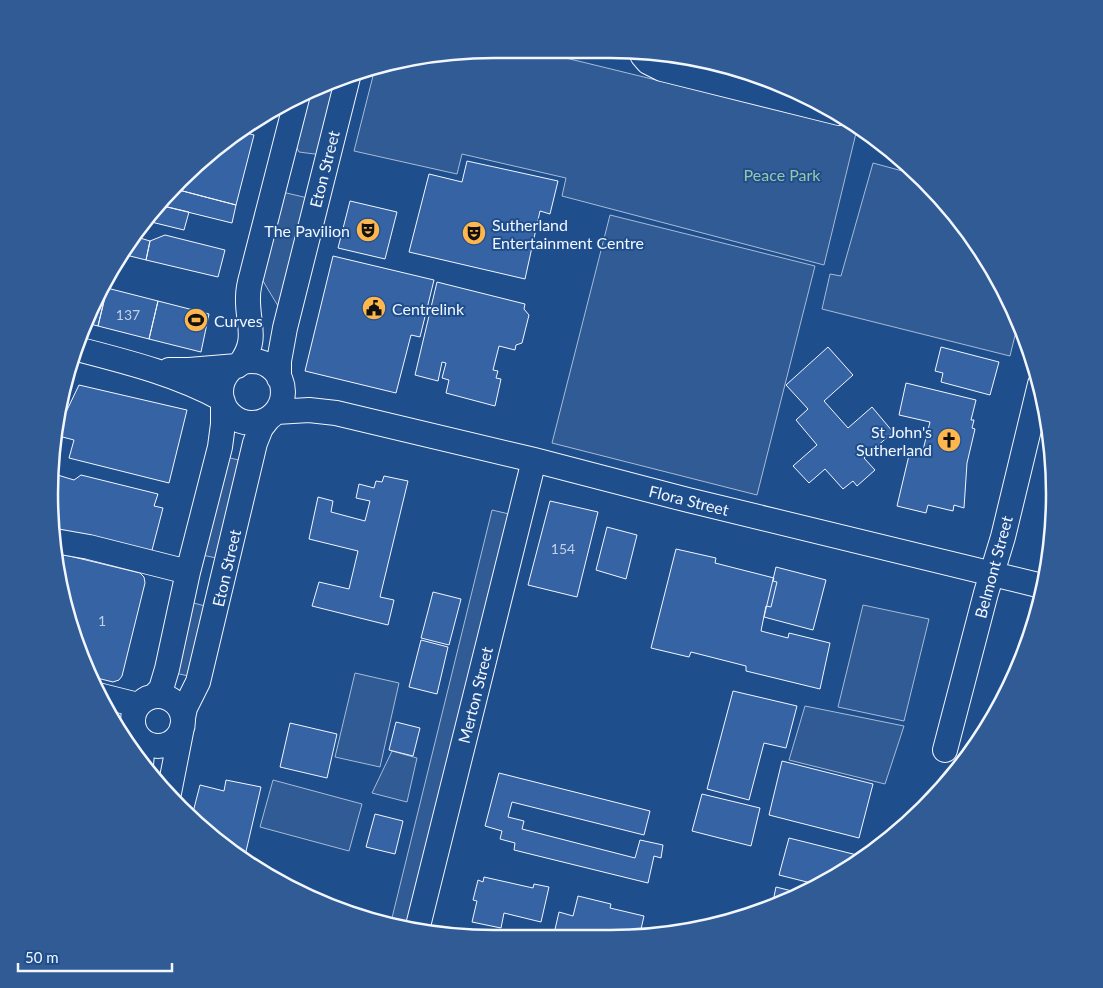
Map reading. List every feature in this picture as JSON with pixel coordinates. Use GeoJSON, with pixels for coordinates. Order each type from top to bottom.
{"type":"FeatureCollection","features":[{"type":"Feature","properties":{"kind":"street"},"geometry":{"type":"LineString","coordinates":[[645,59],[662,69],[805,105]]}},
{"type":"Feature","properties":{"kind":"street","name":"Eton Street"},"geometry":{"type":"LineString","coordinates":[[280,381],[280,361],[285,328],[346,84]]}},
{"type":"Feature","properties":{"kind":"street"},"geometry":{"type":"LineString","coordinates":[[142,752],[140,738],[133,725],[133,718],[146,701],[158,692],[162,684],[220,447],[223,424],[222,388],[225,378],[238,365],[248,350],[252,338],[248,297],[249,286],[295,106]]}},
{"type":"Feature","properties":{"kind":"street"},"geometry":{"type":"LineString","coordinates":[[82,351],[147,368],[194,384],[223,400],[230,413],[241,421],[255,423],[272,416],[282,398],[280,381],[272,369],[262,364],[251,362],[189,370],[147,368]]}},
{"type":"Feature","properties":{"kind":"street","name":"Flora Street"},"geometry":{"type":"LineString","coordinates":[[280,381],[302,399],[336,413]]}},
{"type":"Feature","properties":{"kind":"street","name":"Belmont Street"},"geometry":{"type":"LineString","coordinates":[[945,750],[991,573],[1003,537],[1036,402]]}},
{"type":"Feature","properties":{"kind":"street","name":"Flora Street"},"geometry":{"type":"LineString","coordinates":[[272,416],[309,410],[336,413],[1036,584]]}},
{"type":"Feature","properties":{"kind":"street","name":"Eton Street"},"geometry":{"type":"LineString","coordinates":[[170,787],[185,708],[196,686],[203,664],[255,443],[261,428],[272,416]]}},
{"type":"Feature","properties":{"kind":"street","name":"Merton Street"},"geometry":{"type":"LineString","coordinates":[[419,924],[534,460]]}},
{"type":"Feature","properties":{"kind":"street"},"geometry":{"type":"LineString","coordinates":[[60,542],[89,547],[188,572]]}},
{"type":"Feature","properties":{"kind":"street"},"geometry":{"type":"LineString","coordinates":[[108,697],[146,701],[165,697],[175,702],[182,712],[183,722],[176,739],[165,745],[151,746],[140,738]]}},
{"type":"Feature","properties":{"kind":"shaded area","name":"Peace Park"},"geometry":{"type":"Polygon","coordinates":[[[465,58],[566,58],[843,126],[856,134],[824,265],[562,196],[566,178],[462,154],[457,174],[354,151],[373,75],[409,66],[465,58]]]}},
{"type":"Feature","properties":{"kind":"shaded area"},"geometry":{"type":"Polygon","coordinates":[[[340,86],[322,155],[299,152],[291,137],[299,104],[340,86]]]}},
{"type":"Feature","properties":{"kind":"shaded area"},"geometry":{"type":"Polygon","coordinates":[[[873,163],[903,171],[918,185],[955,228],[987,276],[1015,335],[1010,356],[822,309],[830,274],[841,276],[873,163]]]}},
{"type":"Feature","properties":{"kind":"shaded area"},"geometry":{"type":"Polygon","coordinates":[[[278,191],[312,199],[284,316],[257,271],[278,191]]]}},
{"type":"Feature","properties":{"kind":"shaded area"},"geometry":{"type":"Polygon","coordinates":[[[610,215],[815,266],[757,495],[552,443],[610,215]]]}},
{"type":"Feature","properties":{"kind":"shaded area"},"geometry":{"type":"Polygon","coordinates":[[[226,457],[243,461],[221,559],[202,555],[226,457]]]}},
{"type":"Feature","properties":{"kind":"shaded area"},"geometry":{"type":"Polygon","coordinates":[[[492,510],[509,514],[409,922],[392,918],[492,510]]]}},
{"type":"Feature","properties":{"kind":"shaded area"},"geometry":{"type":"Polygon","coordinates":[[[190,602],[205,606],[193,677],[175,673],[190,602]]]}},
{"type":"Feature","properties":{"kind":"shaded area"},"geometry":{"type":"Polygon","coordinates":[[[863,605],[929,619],[904,721],[838,707],[863,605]]]}},
{"type":"Feature","properties":{"kind":"shaded area"},"geometry":{"type":"Polygon","coordinates":[[[355,673],[399,683],[380,767],[335,757],[355,673]]]}},
{"type":"Feature","properties":{"kind":"shaded area"},"geometry":{"type":"Polygon","coordinates":[[[805,706],[904,726],[885,784],[789,760],[805,706]]]}},
{"type":"Feature","properties":{"kind":"shaded area"},"geometry":{"type":"Polygon","coordinates":[[[392,751],[417,758],[407,802],[372,793],[392,751]]]}},
{"type":"Feature","properties":{"kind":"shaded area"},"geometry":{"type":"Polygon","coordinates":[[[273,780],[362,804],[349,851],[260,827],[273,780]]]}},
{"type":"Feature","properties":{"kind":"building"},"geometry":{"type":"Polygon","coordinates":[[[248,133],[254,135],[236,205],[180,190],[206,166],[248,133]]]}},
{"type":"Feature","properties":{"kind":"building","name":"Sutherland Entertainment Centre"},"geometry":{"type":"Polygon","coordinates":[[[467,161],[558,181],[550,214],[540,211],[525,279],[409,252],[429,174],[462,182],[467,161]]]}},
{"type":"Feature","properties":{"kind":"building"},"geometry":{"type":"Polygon","coordinates":[[[180,190],[236,205],[232,223],[166,207],[180,190]]]}},
{"type":"Feature","properties":{"kind":"building","name":"The Pavilion"},"geometry":{"type":"Polygon","coordinates":[[[350,201],[397,212],[385,259],[338,248],[350,201]]]}},
{"type":"Feature","properties":{"kind":"building"},"geometry":{"type":"Polygon","coordinates":[[[166,207],[189,212],[184,230],[153,222],[166,207]]]}},
{"type":"Feature","properties":{"kind":"building"},"geometry":{"type":"Polygon","coordinates":[[[165,235],[225,250],[218,277],[146,260],[150,241],[165,235]]]}},
{"type":"Feature","properties":{"kind":"building"},"geometry":{"type":"Polygon","coordinates":[[[140,238],[150,241],[146,260],[128,256],[140,238]]]}},
{"type":"Feature","properties":{"kind":"building","name":"Centrelink"},"geometry":{"type":"Polygon","coordinates":[[[333,256],[434,280],[420,337],[411,335],[396,393],[305,371],[333,256]]]}},
{"type":"Feature","properties":{"kind":"building"},"geometry":{"type":"Polygon","coordinates":[[[437,282],[525,304],[524,309],[529,315],[522,343],[516,345],[515,350],[499,346],[493,370],[498,371],[496,378],[501,379],[495,406],[446,393],[449,380],[442,378],[446,363],[442,362],[438,381],[415,375],[437,282]]]}},
{"type":"Feature","properties":{"kind":"building"},"geometry":{"type":"Polygon","coordinates":[[[109,289],[158,301],[149,339],[98,326],[105,298],[109,289]]]}},
{"type":"Feature","properties":{"kind":"building"},"geometry":{"type":"Polygon","coordinates":[[[105,297],[98,326],[92,325],[105,297]]]}},
{"type":"Feature","properties":{"kind":"building"},"geometry":{"type":"Polygon","coordinates":[[[158,301],[209,314],[201,352],[149,339],[158,301]]]}},
{"type":"Feature","properties":{"kind":"building"},"geometry":{"type":"Polygon","coordinates":[[[828,347],[853,375],[824,401],[848,428],[872,407],[893,432],[864,458],[875,470],[857,486],[853,481],[843,489],[825,469],[809,483],[793,466],[817,445],[796,420],[808,409],[786,385],[828,347]]]}},
{"type":"Feature","properties":{"kind":"building"},"geometry":{"type":"Polygon","coordinates":[[[941,347],[999,362],[990,395],[941,382],[943,373],[935,371],[941,347]]]}},
{"type":"Feature","properties":{"kind":"building","name":"St John's Sutherland"},"geometry":{"type":"Polygon","coordinates":[[[906,383],[976,400],[971,420],[974,420],[972,428],[975,429],[967,463],[964,508],[954,505],[953,511],[928,505],[926,513],[897,506],[910,451],[922,454],[930,422],[899,415],[906,383]]]}},
{"type":"Feature","properties":{"kind":"building"},"geometry":{"type":"Polygon","coordinates":[[[79,385],[187,410],[169,483],[69,458],[74,440],[61,437],[65,414],[79,385]]]}},
{"type":"Feature","properties":{"kind":"building"},"geometry":{"type":"Polygon","coordinates":[[[58,475],[74,480],[81,475],[158,494],[154,506],[163,508],[151,554],[59,533],[58,475]]]}},
{"type":"Feature","properties":{"kind":"building"},"geometry":{"type":"Polygon","coordinates":[[[384,476],[408,481],[380,597],[394,600],[388,625],[312,606],[319,582],[349,589],[358,551],[309,539],[318,497],[333,501],[331,512],[365,521],[370,501],[356,498],[359,484],[374,488],[376,481],[382,482],[384,476]]]}},
{"type":"Feature","properties":{"kind":"building"},"geometry":{"type":"Polygon","coordinates":[[[550,501],[598,512],[577,597],[528,585],[550,501]]]}},
{"type":"Feature","properties":{"kind":"building"},"geometry":{"type":"Polygon","coordinates":[[[607,527],[637,535],[626,579],[596,570],[607,527]]]}},
{"type":"Feature","properties":{"kind":"building"},"geometry":{"type":"Polygon","coordinates":[[[676,549],[716,558],[715,563],[774,578],[773,581],[777,582],[771,607],[766,606],[761,631],[788,638],[789,633],[830,643],[820,689],[746,671],[746,666],[691,652],[689,657],[651,648],[676,549]]]}},
{"type":"Feature","properties":{"kind":"building"},"geometry":{"type":"Polygon","coordinates":[[[62,554],[140,573],[144,577],[145,583],[122,676],[119,680],[113,682],[99,679],[91,661],[72,607],[62,554]]]}},
{"type":"Feature","properties":{"kind":"building"},"geometry":{"type":"Polygon","coordinates":[[[776,567],[826,580],[813,630],[764,617],[776,567]]]}},
{"type":"Feature","properties":{"kind":"building"},"geometry":{"type":"Polygon","coordinates":[[[433,592],[461,599],[449,645],[421,638],[433,592]]]}},
{"type":"Feature","properties":{"kind":"building"},"geometry":{"type":"Polygon","coordinates":[[[421,640],[448,647],[437,694],[409,687],[421,640]]]}},
{"type":"Feature","properties":{"kind":"building"},"geometry":{"type":"Polygon","coordinates":[[[733,691],[797,706],[786,748],[764,743],[749,800],[707,789],[733,691]]]}},
{"type":"Feature","properties":{"kind":"building"},"geometry":{"type":"Polygon","coordinates":[[[396,722],[420,728],[413,756],[389,750],[396,722]]]}},
{"type":"Feature","properties":{"kind":"building"},"geometry":{"type":"Polygon","coordinates":[[[290,723],[337,734],[327,778],[280,767],[290,723]]]}},
{"type":"Feature","properties":{"kind":"building"},"geometry":{"type":"Polygon","coordinates":[[[782,761],[873,784],[859,838],[769,815],[782,761]]]}},
{"type":"Feature","properties":{"kind":"building"},"geometry":{"type":"Polygon","coordinates":[[[499,773],[650,811],[644,835],[512,802],[508,817],[524,821],[522,829],[635,858],[640,840],[663,845],[661,858],[654,856],[648,883],[514,850],[515,843],[500,839],[502,831],[485,826],[499,773]]]}},
{"type":"Feature","properties":{"kind":"building"},"geometry":{"type":"Polygon","coordinates":[[[226,780],[261,787],[246,853],[193,811],[200,785],[224,791],[226,780]]]}},
{"type":"Feature","properties":{"kind":"building"},"geometry":{"type":"Polygon","coordinates":[[[702,794],[760,808],[751,846],[692,831],[702,794]]]}},
{"type":"Feature","properties":{"kind":"building"},"geometry":{"type":"Polygon","coordinates":[[[375,814],[403,821],[395,854],[366,847],[375,814]]]}},
{"type":"Feature","properties":{"kind":"building"},"geometry":{"type":"Polygon","coordinates":[[[789,838],[855,855],[808,882],[779,875],[789,838]]]}},
{"type":"Feature","properties":{"kind":"building"},"geometry":{"type":"Polygon","coordinates":[[[484,877],[533,888],[534,884],[549,887],[541,922],[504,913],[501,928],[472,922],[477,901],[473,900],[478,880],[483,882],[484,877]]]}},
{"type":"Feature","properties":{"kind":"building"},"geometry":{"type":"Polygon","coordinates":[[[776,887],[790,891],[776,897],[774,898],[776,887]]]}},
{"type":"Feature","properties":{"kind":"building"},"geometry":{"type":"Polygon","coordinates":[[[578,896],[611,904],[610,908],[644,916],[641,930],[555,930],[559,912],[573,916],[578,896]]]}},
{"type":"Feature","properties":{"kind":"place","name":"The Pavilion"},"geometry":{"type":"Point","coordinates":[368,230]}},
{"type":"Feature","properties":{"kind":"place","name":"Sutherland Entertainment Centre"},"geometry":{"type":"Point","coordinates":[474,233]}},
{"type":"Feature","properties":{"kind":"place","name":"Centrelink"},"geometry":{"type":"Point","coordinates":[374,308]}},
{"type":"Feature","properties":{"kind":"place","name":"Curves"},"geometry":{"type":"Point","coordinates":[196,320]}},
{"type":"Feature","properties":{"kind":"place","name":"St John's Sutherland"},"geometry":{"type":"Point","coordinates":[949,440]}}]}
